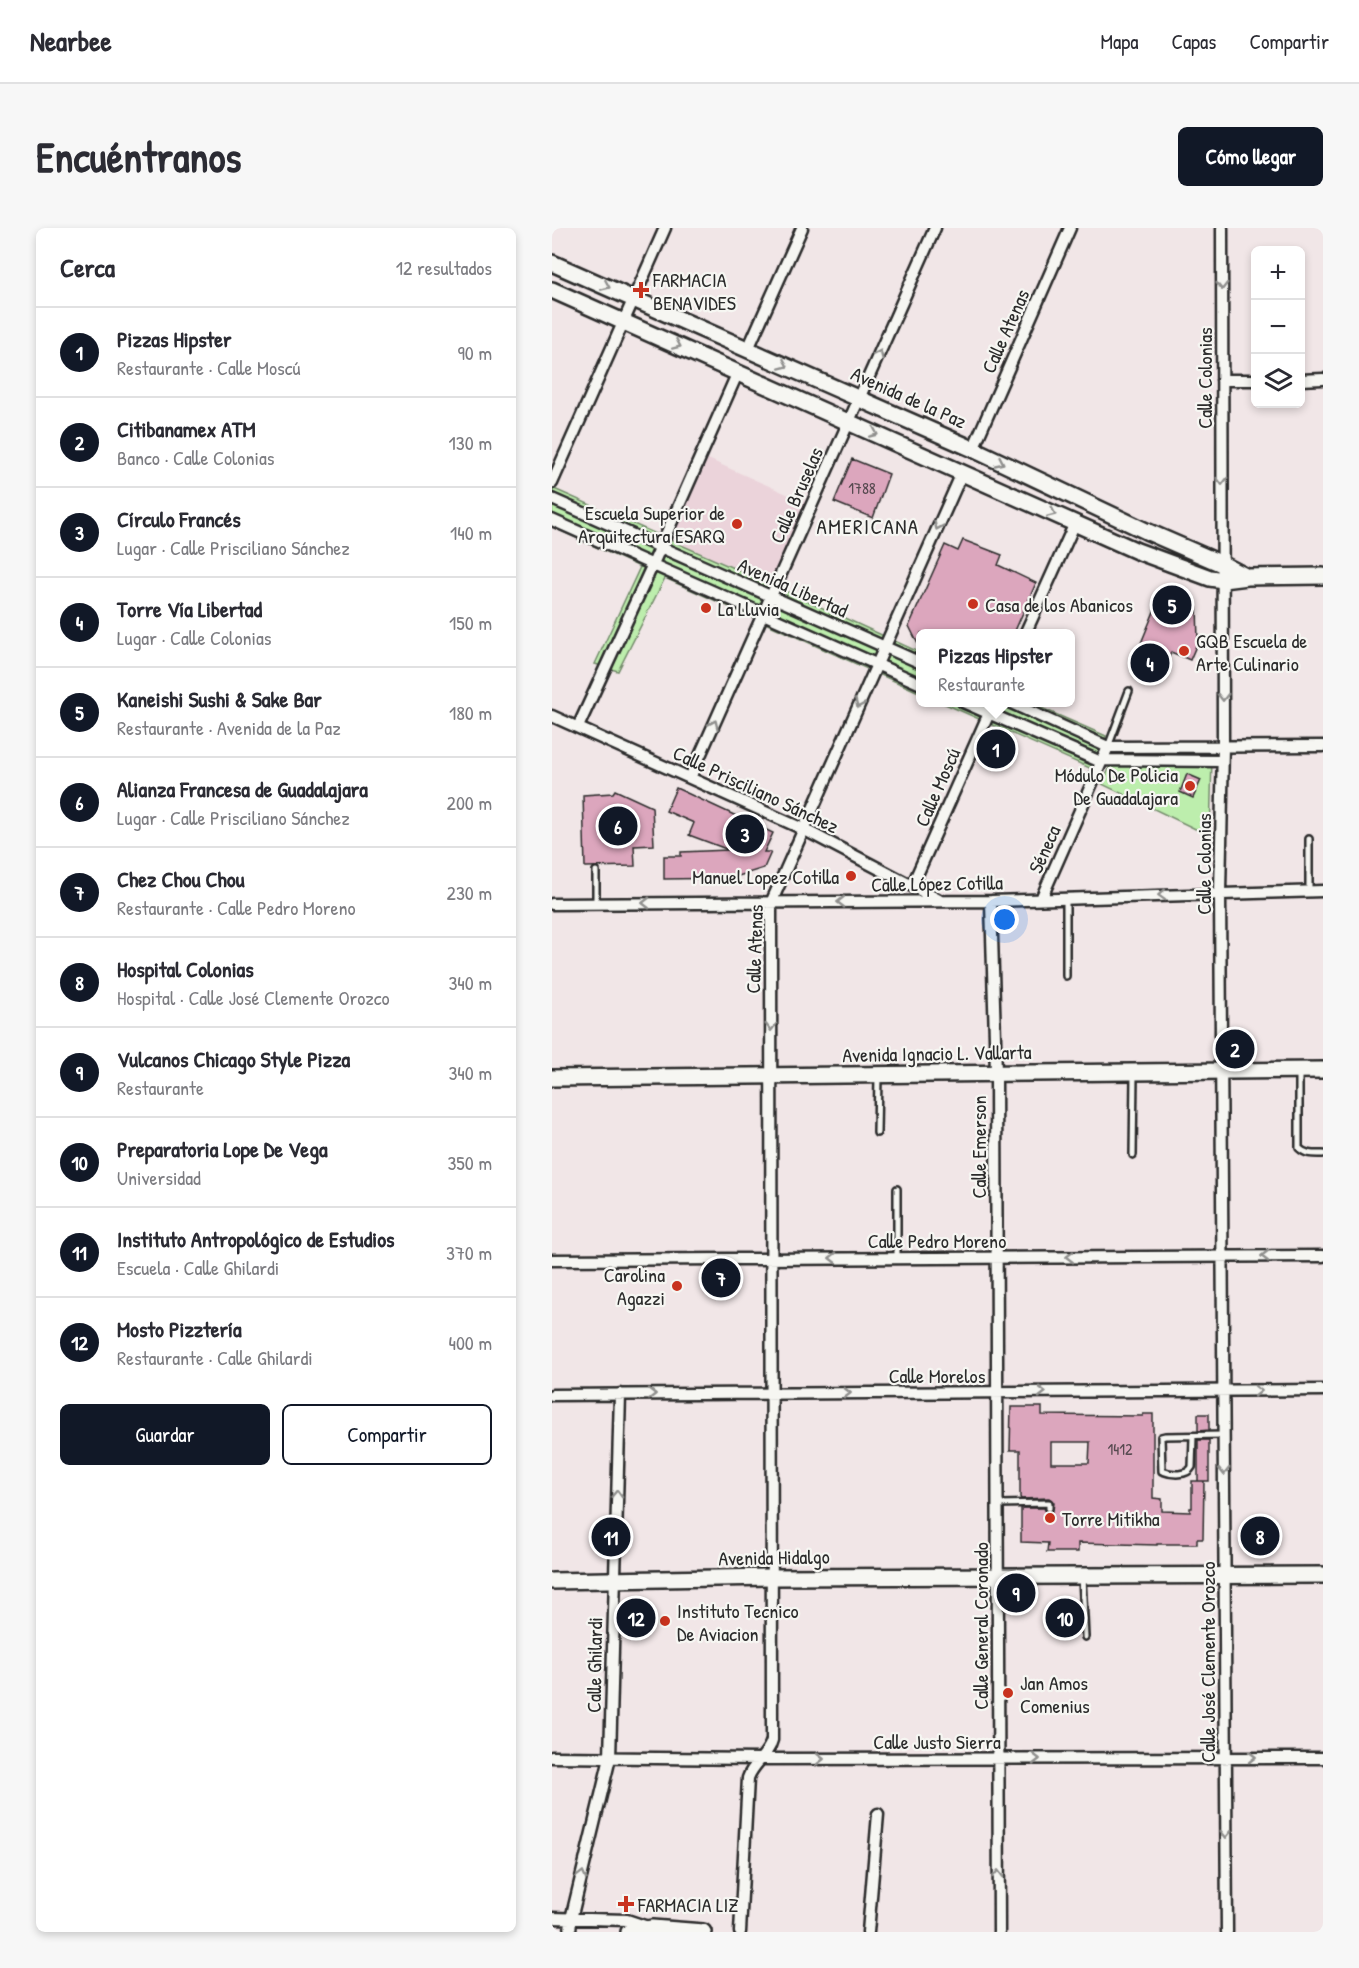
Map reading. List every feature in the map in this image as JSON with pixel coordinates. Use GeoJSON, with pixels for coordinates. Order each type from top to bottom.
{"type":"FeatureCollection","features":[{"type":"Feature","properties":{"kind":"main road","name":"Avenida de la Paz"},"geometry":{"type":"LineString","coordinates":[[552,263],[973,449],[1247,577]]}},
{"type":"Feature","properties":{"kind":"main road","name":"Avenida de la Paz"},"geometry":{"type":"LineString","coordinates":[[552,290],[1075,523],[1210,578],[1223,580],[1247,577],[1323,576]]}},
{"type":"Feature","properties":{"kind":"main road","name":"Avenida Ignacio L. Vallarta"},"geometry":{"type":"LineString","coordinates":[[552,1078],[1323,1070]]}},
{"type":"Feature","properties":{"kind":"main road"},"geometry":{"type":"LineString","coordinates":[[1225,1576],[1323,1575]]}},
{"type":"Feature","properties":{"kind":"main road","name":"Avenida Hidalgo"},"geometry":{"type":"LineString","coordinates":[[552,1581],[771,1577],[1225,1576]]}},
{"type":"Feature","properties":{"kind":"main road"},"geometry":{"type":"LineString","coordinates":[[629,1932],[652,1928],[703,1932]]}},
{"type":"Feature","properties":{"kind":"street"},"geometry":{"type":"LineString","coordinates":[[552,483],[665,228]]}},
{"type":"Feature","properties":{"kind":"street"},"geometry":{"type":"LineString","coordinates":[[748,349],[802,228]]}},
{"type":"Feature","properties":{"kind":"street","name":"Calle Bruselas"},"geometry":{"type":"LineString","coordinates":[[690,778],[935,228]]}},
{"type":"Feature","properties":{"kind":"street","name":"Calle Atenas"},"geometry":{"type":"LineString","coordinates":[[973,449],[1070,228]]}},
{"type":"Feature","properties":{"kind":"street","name":"Calle Colonias"},"geometry":{"type":"LineString","coordinates":[[1222,228],[1223,746],[1220,893],[1224,1391]]}},
{"type":"Feature","properties":{"kind":"street"},"geometry":{"type":"LineString","coordinates":[[578,727],[738,372]]}},
{"type":"Feature","properties":{"kind":"street"},"geometry":{"type":"LineString","coordinates":[[1222,380],[1251,380]]}},
{"type":"Feature","properties":{"kind":"street"},"geometry":{"type":"LineString","coordinates":[[1305,380],[1323,380]]}},
{"type":"Feature","properties":{"kind":"street","name":"Calle Atenas"},"geometry":{"type":"LineString","coordinates":[[740,1932],[748,1779],[754,1765],[770,1748],[772,1740],[771,903],[962,473]]}},
{"type":"Feature","properties":{"kind":"street","name":"Avenida Libertad"},"geometry":{"type":"LineString","coordinates":[[552,499],[916,661]]}},
{"type":"Feature","properties":{"kind":"street","name":"Avenida Libertad"},"geometry":{"type":"LineString","coordinates":[[552,520],[916,682]]}},
{"type":"Feature","properties":{"kind":"street"},"geometry":{"type":"LineString","coordinates":[[1027,629],[1075,523]]}},
{"type":"Feature","properties":{"kind":"street"},"geometry":{"type":"LineString","coordinates":[[974,707],[1102,761],[1222,761]]}},
{"type":"Feature","properties":{"kind":"street","name":"Calle Moscú"},"geometry":{"type":"LineString","coordinates":[[912,886],[992,707]]}},
{"type":"Feature","properties":{"kind":"street"},"geometry":{"type":"LineString","coordinates":[[1020,707],[1108,747],[1323,746]]}},
{"type":"Feature","properties":{"kind":"street","name":"Calle Prisciliano Sánchez"},"geometry":{"type":"LineString","coordinates":[[552,716],[803,829],[941,901]]}},
{"type":"Feature","properties":{"kind":"street","name":"Séneca"},"geometry":{"type":"LineString","coordinates":[[1041,899],[1108,747]]}},
{"type":"Feature","properties":{"kind":"street","name":"Calle López Cotilla"},"geometry":{"type":"LineString","coordinates":[[552,904],[991,901],[1323,891]]}},
{"type":"Feature","properties":{"kind":"street","name":"Calle Emerson"},"geometry":{"type":"LineString","coordinates":[[991,901],[996,1073],[997,1392]]}},
{"type":"Feature","properties":{"kind":"street","name":"Calle Pedro Moreno"},"geometry":{"type":"LineString","coordinates":[[552,1260],[1323,1256]]}},
{"type":"Feature","properties":{"kind":"street","name":"Calle Morelos"},"geometry":{"type":"LineString","coordinates":[[552,1395],[1323,1390]]}},
{"type":"Feature","properties":{"kind":"street","name":"Calle José Clemente Orozco"},"geometry":{"type":"LineString","coordinates":[[1224,1391],[1227,1932]]}},
{"type":"Feature","properties":{"kind":"street","name":"Calle General Coronado"},"geometry":{"type":"LineString","coordinates":[[997,1392],[999,1932]]}},
{"type":"Feature","properties":{"kind":"street","name":"Calle Ghilardi"},"geometry":{"type":"LineString","coordinates":[[570,1932],[571,1918],[610,1758],[620,1394]]}},
{"type":"Feature","properties":{"kind":"street","name":"Calle Justo Sierra"},"geometry":{"type":"LineString","coordinates":[[552,1757],[1323,1758]]}},
{"type":"Feature","properties":{"kind":"street"},"geometry":{"type":"LineString","coordinates":[[868,1932],[878,1814]]}},
{"type":"Feature","properties":{"kind":"street"},"geometry":{"type":"LineString","coordinates":[[552,1918],[627,1920],[652,1928]]}},
{"type":"Feature","properties":{"kind":"lane"},"geometry":{"type":"LineString","coordinates":[[1108,747],[1129,691]]}},
{"type":"Feature","properties":{"kind":"lane"},"geometry":{"type":"LineString","coordinates":[[1309,839],[1309,892]]}},
{"type":"Feature","properties":{"kind":"lane"},"geometry":{"type":"LineString","coordinates":[[596,872],[597,904]]}},
{"type":"Feature","properties":{"kind":"lane"},"geometry":{"type":"LineString","coordinates":[[1066,898],[1066,976]]}},
{"type":"Feature","properties":{"kind":"lane"},"geometry":{"type":"LineString","coordinates":[[1299,1071],[1299,1148],[1308,1154],[1323,1154]]}},
{"type":"Feature","properties":{"kind":"lane"},"geometry":{"type":"LineString","coordinates":[[1133,1155],[1134,1072]]}},
{"type":"Feature","properties":{"kind":"lane"},"geometry":{"type":"LineString","coordinates":[[877,1133],[878,1074]]}},
{"type":"Feature","properties":{"kind":"lane"},"geometry":{"type":"LineString","coordinates":[[897,1189],[897,1258]]}},
{"type":"Feature","properties":{"kind":"lane"},"geometry":{"type":"LineString","coordinates":[[1193,1436],[1191,1470],[1186,1473],[1162,1471],[1161,1437],[1224,1435]]}},
{"type":"Feature","properties":{"kind":"lane"},"geometry":{"type":"LineString","coordinates":[[997,1504],[1049,1503],[1049,1508]]}},
{"type":"Feature","properties":{"kind":"lane"},"geometry":{"type":"LineString","coordinates":[[1082,1576],[1085,1637]]}},
{"type":"Feature","properties":{"kind":"shaded area","name":"Escuela Superior de Arquitectura ESARQ"},"geometry":{"type":"Polygon","coordinates":[[[706,458],[807,503],[768,590],[667,545],[706,458]]]}},
{"type":"Feature","properties":{"kind":"green space"},"geometry":{"type":"Polygon","coordinates":[[[552,488],[916,651],[916,691],[665,578],[618,671],[595,664],[640,567],[552,527],[552,488]]]}},
{"type":"Feature","properties":{"kind":"green space"},"geometry":{"type":"Polygon","coordinates":[[[952,707],[1039,707],[1106,736],[1092,769],[952,707]]]}},
{"type":"Feature","properties":{"kind":"green space"},"geometry":{"type":"Polygon","coordinates":[[[1212,757],[1210,836],[1102,784],[1112,763],[1212,757]]]}},
{"type":"Feature","properties":{"kind":"building"},"geometry":{"type":"Polygon","coordinates":[[[852,459],[889,474],[873,518],[834,502],[852,459]]]}},
{"type":"Feature","properties":{"kind":"building","name":"Casa de los Abanicos"},"geometry":{"type":"Polygon","coordinates":[[[963,540],[1002,555],[998,565],[1036,583],[1016,629],[916,629],[916,640],[909,626],[945,545],[958,551],[963,540]]]}},
{"type":"Feature","properties":{"kind":"building"},"geometry":{"type":"Polygon","coordinates":[[[1162,592],[1197,607],[1198,641],[1190,660],[1171,652],[1162,675],[1152,672],[1150,678],[1138,673],[1139,668],[1132,665],[1162,592]]]}},
{"type":"Feature","properties":{"kind":"building","name":"Módulo De Policia De Guadalajara"},"geometry":{"type":"Polygon","coordinates":[[[1187,774],[1201,780],[1193,798],[1180,792],[1187,774]]]}},
{"type":"Feature","properties":{"kind":"building"},"geometry":{"type":"Polygon","coordinates":[[[676,788],[773,833],[764,852],[771,852],[764,868],[732,878],[664,879],[664,856],[681,856],[681,852],[729,850],[689,835],[694,823],[666,811],[676,788]]]}},
{"type":"Feature","properties":{"kind":"building"},"geometry":{"type":"Polygon","coordinates":[[[615,790],[652,807],[654,845],[634,846],[635,866],[585,867],[583,795],[613,793],[615,790]]]}},
{"type":"Feature","properties":{"kind":"building"},"geometry":{"type":"Polygon","coordinates":[[[1011,1407],[1042,1407],[1042,1415],[1143,1416],[1143,1414],[1153,1414],[1153,1498],[1162,1499],[1162,1511],[1190,1512],[1192,1481],[1204,1481],[1203,1539],[1197,1539],[1197,1544],[1078,1543],[1078,1552],[1047,1552],[1048,1543],[1021,1542],[1021,1508],[1044,1508],[1050,1513],[1054,1503],[1049,1498],[1021,1499],[1020,1450],[1010,1450],[1011,1407]],[[1051,1442],[1051,1463],[1089,1463],[1090,1442],[1051,1442]]]}},
{"type":"Feature","properties":{"kind":"building"},"geometry":{"type":"Polygon","coordinates":[[[1198,1414],[1209,1414],[1209,1430],[1198,1431],[1198,1414]]]}},
{"type":"Feature","properties":{"kind":"building"},"geometry":{"type":"Polygon","coordinates":[[[1198,1440],[1209,1440],[1209,1481],[1198,1481],[1198,1440]]]}},
{"type":"Feature","properties":{"kind":"place","name":"FARMACIA BENAVIDES"},"geometry":{"type":"Point","coordinates":[641,290]}},
{"type":"Feature","properties":{"kind":"place","name":"Escuela Superior de Arquitectura ESARQ"},"geometry":{"type":"Point","coordinates":[737,524]}},
{"type":"Feature","properties":{"kind":"place","name":"Casa de los Abanicos"},"geometry":{"type":"Point","coordinates":[973,604]}},
{"type":"Feature","properties":{"kind":"place","name":"Kaneishi Sushi & Sake Bar"},"geometry":{"type":"Point","coordinates":[1172,605]}},
{"type":"Feature","properties":{"kind":"place","name":"La Lluvia"},"geometry":{"type":"Point","coordinates":[706,608]}},
{"type":"Feature","properties":{"kind":"place","name":"GQB Escuela de Arte Culinario"},"geometry":{"type":"Point","coordinates":[1184,651]}},
{"type":"Feature","properties":{"kind":"place","name":"Torre Vía Libertad"},"geometry":{"type":"Point","coordinates":[1150,663]}},
{"type":"Feature","properties":{"kind":"place","name":"Pizzas Hipster"},"geometry":{"type":"Point","coordinates":[996,749]}},
{"type":"Feature","properties":{"kind":"place","name":"Módulo De Policia De Guadalajara"},"geometry":{"type":"Point","coordinates":[1190,786]}},
{"type":"Feature","properties":{"kind":"place","name":"Alianza Francesa de Guadalajara"},"geometry":{"type":"Point","coordinates":[618,826]}},
{"type":"Feature","properties":{"kind":"place","name":"Círculo Francés"},"geometry":{"type":"Point","coordinates":[745,834]}},
{"type":"Feature","properties":{"kind":"place","name":"Manuel Lopez Cotilla"},"geometry":{"type":"Point","coordinates":[851,876]}},
{"type":"Feature","properties":{"kind":"place","name":"Citibanamex ATM"},"geometry":{"type":"Point","coordinates":[1235,1049]}},
{"type":"Feature","properties":{"kind":"place","name":"Chez Chou Chou"},"geometry":{"type":"Point","coordinates":[721,1278]}},
{"type":"Feature","properties":{"kind":"place","name":"Carolina Agazzi"},"geometry":{"type":"Point","coordinates":[677,1286]}},
{"type":"Feature","properties":{"kind":"place","name":"Torre Mitikha"},"geometry":{"type":"Point","coordinates":[1050,1518]}},
{"type":"Feature","properties":{"kind":"place","name":"Hospital Colonias"},"geometry":{"type":"Point","coordinates":[1260,1536]}},
{"type":"Feature","properties":{"kind":"place","name":"Instituto Antropológico de Estudios"},"geometry":{"type":"Point","coordinates":[611,1537]}},
{"type":"Feature","properties":{"kind":"place","name":"Vulcanos Chicago Style Pizza"},"geometry":{"type":"Point","coordinates":[1016,1593]}},
{"type":"Feature","properties":{"kind":"place","name":"Mosto Pizztería"},"geometry":{"type":"Point","coordinates":[636,1618]}},
{"type":"Feature","properties":{"kind":"place","name":"Preparatoria Lope De Vega"},"geometry":{"type":"Point","coordinates":[1065,1618]}},
{"type":"Feature","properties":{"kind":"place","name":"Instituto Tecnico De Aviacion"},"geometry":{"type":"Point","coordinates":[665,1621]}},
{"type":"Feature","properties":{"kind":"place","name":"Jan Amos Comenius"},"geometry":{"type":"Point","coordinates":[1008,1693]}},
{"type":"Feature","properties":{"kind":"place","name":"FARMACIA LIZ"},"geometry":{"type":"Point","coordinates":[626,1904]}},
{"type":"Feature","properties":{"kind":"district","name":"AMERICANA"},"geometry":{"type":"Point","coordinates":[868,526]}}]}
